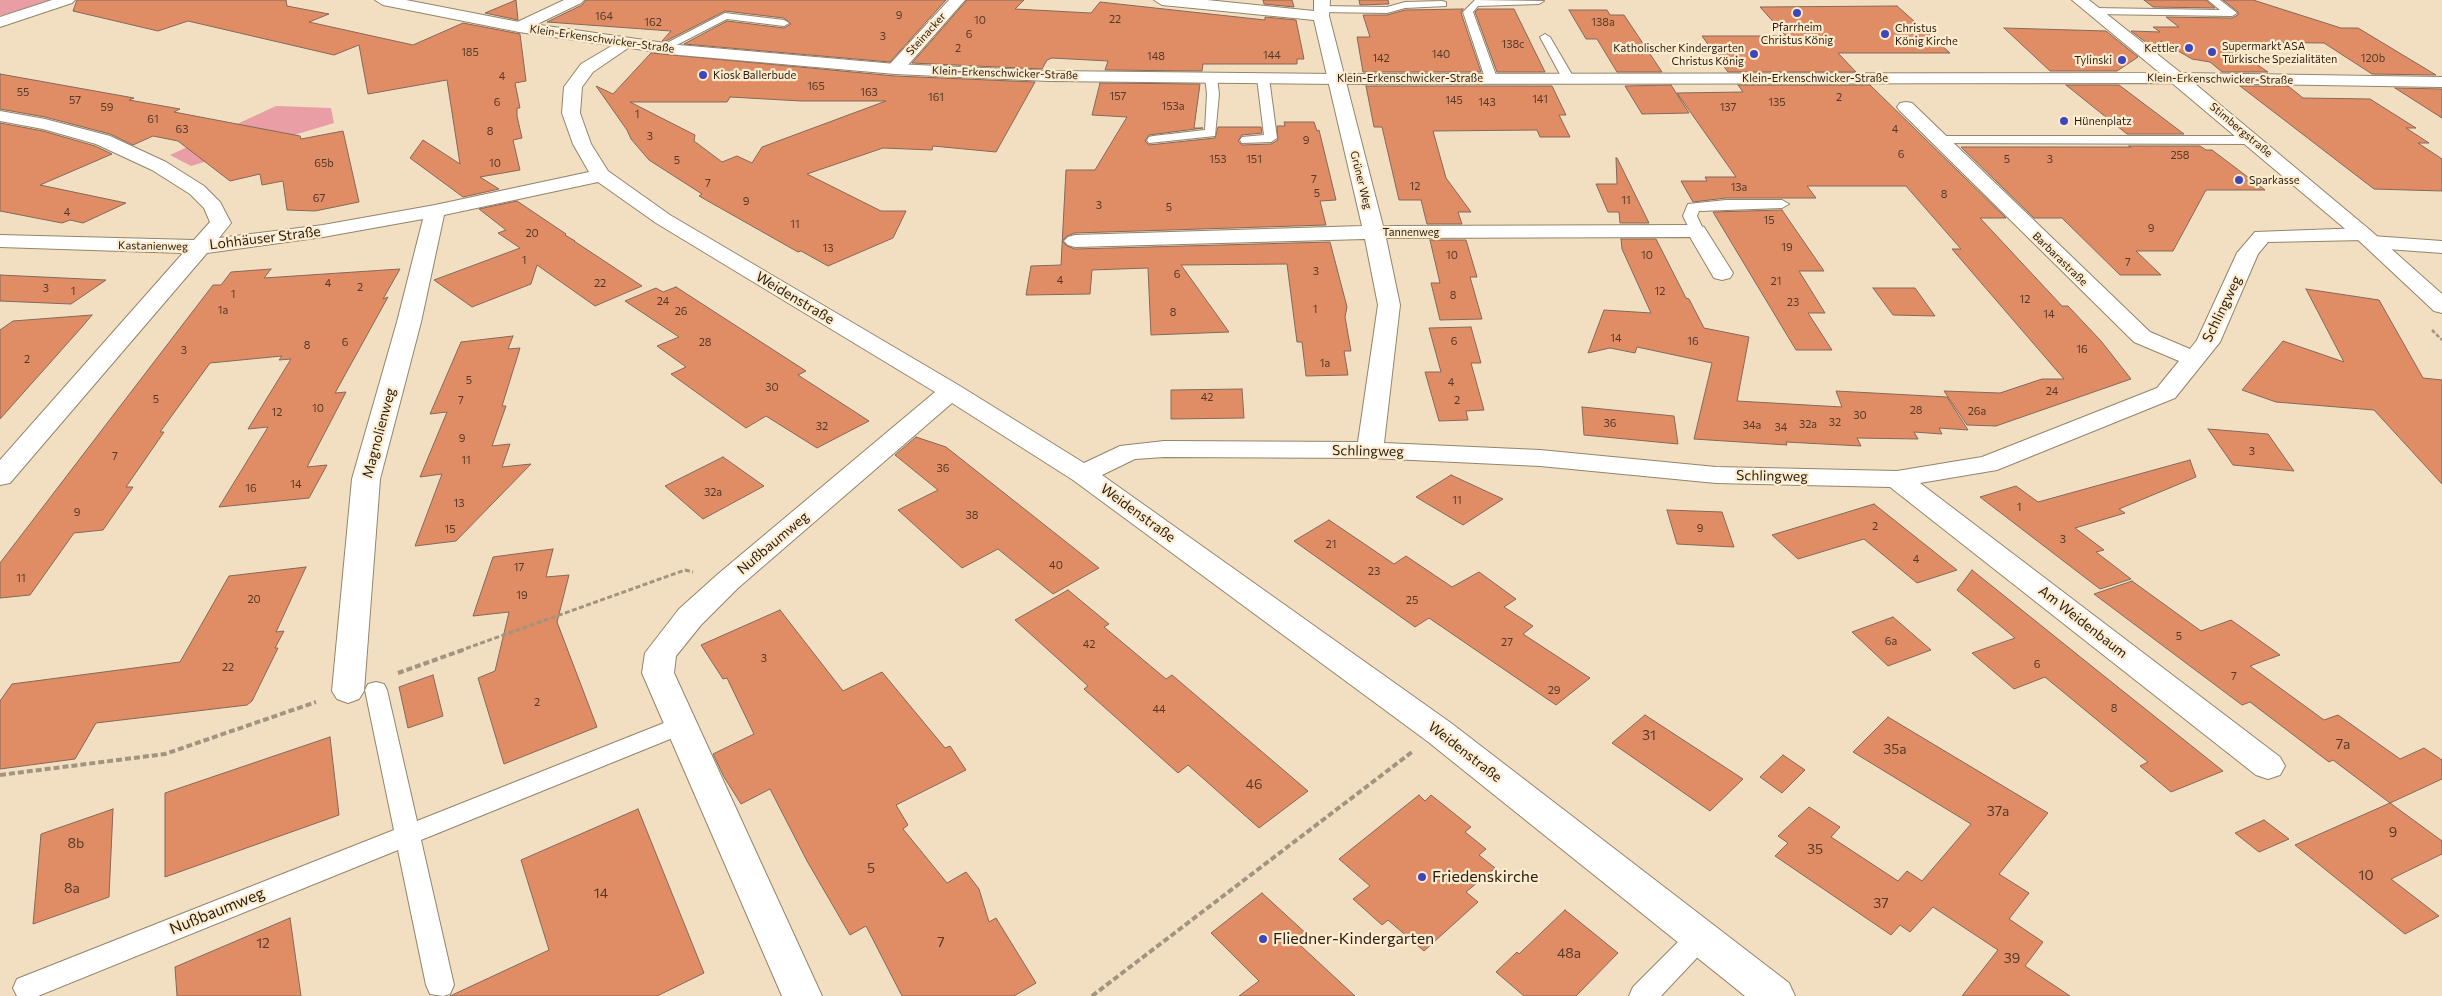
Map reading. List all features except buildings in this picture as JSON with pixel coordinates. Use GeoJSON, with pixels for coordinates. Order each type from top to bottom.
{"type":"FeatureCollection","features":[{"type":"Feature","properties":{"kind":"street"},"geometry":{"type":"LineString","coordinates":[[0,22],[68,0]]}},
{"type":"Feature","properties":{"kind":"street","name":"Klein-Erkenschwicker-Straße"},"geometry":{"type":"LineString","coordinates":[[383,0],[519,27],[663,48],[895,69],[1049,76],[1211,78],[2179,78],[2442,82]]}},
{"type":"Feature","properties":{"kind":"street"},"geometry":{"type":"LineString","coordinates":[[519,27],[576,0]]}},
{"type":"Feature","properties":{"kind":"street","name":"Steinacker"},"geometry":{"type":"LineString","coordinates":[[895,69],[957,0]]}},
{"type":"Feature","properties":{"kind":"street"},"geometry":{"type":"LineString","coordinates":[[1162,0],[1321,8]]}},
{"type":"Feature","properties":{"kind":"street","name":"Stimbergstraße"},"geometry":{"type":"LineString","coordinates":[[2080,0],[2179,78],[2253,140],[2368,238],[2442,306]]}},
{"type":"Feature","properties":{"kind":"street","name":"Grüner Weg"},"geometry":{"type":"LineString","coordinates":[[1321,8],[1338,78],[1339,94],[1374,232],[1389,305],[1370,450]]}},
{"type":"Feature","properties":{"kind":"street","name":"Weidenstraße"},"geometry":{"type":"LineString","coordinates":[[625,43],[587,68],[573,87],[571,113],[582,144],[601,175],[663,219],[951,391],[1083,474],[1439,732],[1775,996]]}},
{"type":"Feature","properties":{"kind":"street","name":"Barbarastraße"},"geometry":{"type":"LineString","coordinates":[[1906,107],[2142,337],[2194,359]]}},
{"type":"Feature","properties":{"kind":"street","name":"Kastanienweg"},"geometry":{"type":"LineString","coordinates":[[0,116],[45,124],[103,140],[159,166],[197,190],[213,206],[221,223],[200,247],[0,241]]}},
{"type":"Feature","properties":{"kind":"street","name":"Lohhäuser Straße"},"geometry":{"type":"LineString","coordinates":[[0,477],[200,247],[323,231],[435,211],[601,175]]}},
{"type":"Feature","properties":{"kind":"street","name":"Magnolienweg"},"geometry":{"type":"LineString","coordinates":[[348,691],[366,479],[410,322],[435,211]]}},
{"type":"Feature","properties":{"kind":"street"},"geometry":{"type":"LineString","coordinates":[[1697,231],[1722,274]]}},
{"type":"Feature","properties":{"kind":"street","name":"Tannenweg"},"geometry":{"type":"LineString","coordinates":[[1075,242],[1374,232],[1697,231]]}},
{"type":"Feature","properties":{"kind":"street","name":"Schlingweg"},"geometry":{"type":"LineString","coordinates":[[1083,474],[1129,452],[1164,449],[1370,450],[1540,458],[1716,475],[1897,478],[1988,464],[2166,393],[2208,342],[2248,253],[2262,236],[2368,238],[2442,247]]}},
{"type":"Feature","properties":{"kind":"street","name":"Nußbaumweg"},"geometry":{"type":"LineString","coordinates":[[802,996],[658,673],[661,653],[672,637],[728,581],[951,391]]}},
{"type":"Feature","properties":{"kind":"street","name":"Am Weidenbaum"},"geometry":{"type":"LineString","coordinates":[[1897,478],[2268,766]]}},
{"type":"Feature","properties":{"kind":"lane"},"geometry":{"type":"LineString","coordinates":[[2094,12],[2232,13],[2213,0]]}},
{"type":"Feature","properties":{"kind":"lane"},"geometry":{"type":"LineString","coordinates":[[1491,78],[1468,12],[1475,3],[1538,1]]}},
{"type":"Feature","properties":{"kind":"lane"},"geometry":{"type":"LineString","coordinates":[[1321,8],[1386,10],[1405,5],[1442,4]]}},
{"type":"Feature","properties":{"kind":"lane"},"geometry":{"type":"LineString","coordinates":[[663,48],[725,16],[784,23]]}},
{"type":"Feature","properties":{"kind":"lane"},"geometry":{"type":"LineString","coordinates":[[1545,37],[1568,78]]}},
{"type":"Feature","properties":{"kind":"lane"},"geometry":{"type":"LineString","coordinates":[[1154,140],[1210,134],[1213,94],[1211,78]]}},
{"type":"Feature","properties":{"kind":"lane"},"geometry":{"type":"LineString","coordinates":[[1246,140],[1271,138],[1263,78]]}},
{"type":"Feature","properties":{"kind":"lane"},"geometry":{"type":"LineString","coordinates":[[1940,140],[2253,140]]}},
{"type":"Feature","properties":{"kind":"lane"},"geometry":{"type":"LineString","coordinates":[[1697,231],[1690,216],[1693,207],[1726,204],[1782,204]]}},
{"type":"Feature","properties":{"kind":"lane"},"geometry":{"type":"LineString","coordinates":[[376,690],[440,985]]}},
{"type":"Feature","properties":{"kind":"lane","name":"Nußbaumweg"},"geometry":{"type":"LineString","coordinates":[[27,988],[682,725]]}},
{"type":"Feature","properties":{"kind":"lane"},"geometry":{"type":"LineString","coordinates":[[1643,996],[1700,937]]}},
{"type":"Feature","properties":{"kind":"path"},"geometry":{"type":"LineString","coordinates":[[1092,996],[1439,732]]}},
{"type":"Feature","properties":{"kind":"shaded area"},"geometry":{"type":"Polygon","coordinates":[[[0,0],[51,0],[0,16],[0,0]]]}},
{"type":"Feature","properties":{"kind":"shaded area"},"geometry":{"type":"Polygon","coordinates":[[[276,106],[331,108],[334,123],[191,166],[170,155],[276,106]]]}},
{"type":"Feature","properties":{"kind":"place","name":"Pfarrheim Christus König"},"geometry":{"type":"Point","coordinates":[1797,13]}},
{"type":"Feature","properties":{"kind":"place","name":"Christus König Kirche"},"geometry":{"type":"Point","coordinates":[1885,34]}},
{"type":"Feature","properties":{"kind":"place","name":"Kettler"},"geometry":{"type":"Point","coordinates":[2189,48]}},
{"type":"Feature","properties":{"kind":"place","name":"Supermarkt ASA Türkische Spezialitäten"},"geometry":{"type":"Point","coordinates":[2212,52]}},
{"type":"Feature","properties":{"kind":"place","name":"Katholischer Kindergarten Christus König"},"geometry":{"type":"Point","coordinates":[1754,54]}},
{"type":"Feature","properties":{"kind":"place","name":"Tylinski"},"geometry":{"type":"Point","coordinates":[2122,60]}},
{"type":"Feature","properties":{"kind":"place","name":"Kiosk Ballerbude"},"geometry":{"type":"Point","coordinates":[703,75]}},
{"type":"Feature","properties":{"kind":"place","name":"Hünenplatz"},"geometry":{"type":"Point","coordinates":[2064,121]}},
{"type":"Feature","properties":{"kind":"place","name":"Sparkasse"},"geometry":{"type":"Point","coordinates":[2239,180]}},
{"type":"Feature","properties":{"kind":"place","name":"Friedenskirche"},"geometry":{"type":"Point","coordinates":[1422,877]}},
{"type":"Feature","properties":{"kind":"place","name":"Fliedner-Kindergarten"},"geometry":{"type":"Point","coordinates":[1263,939]}}]}
